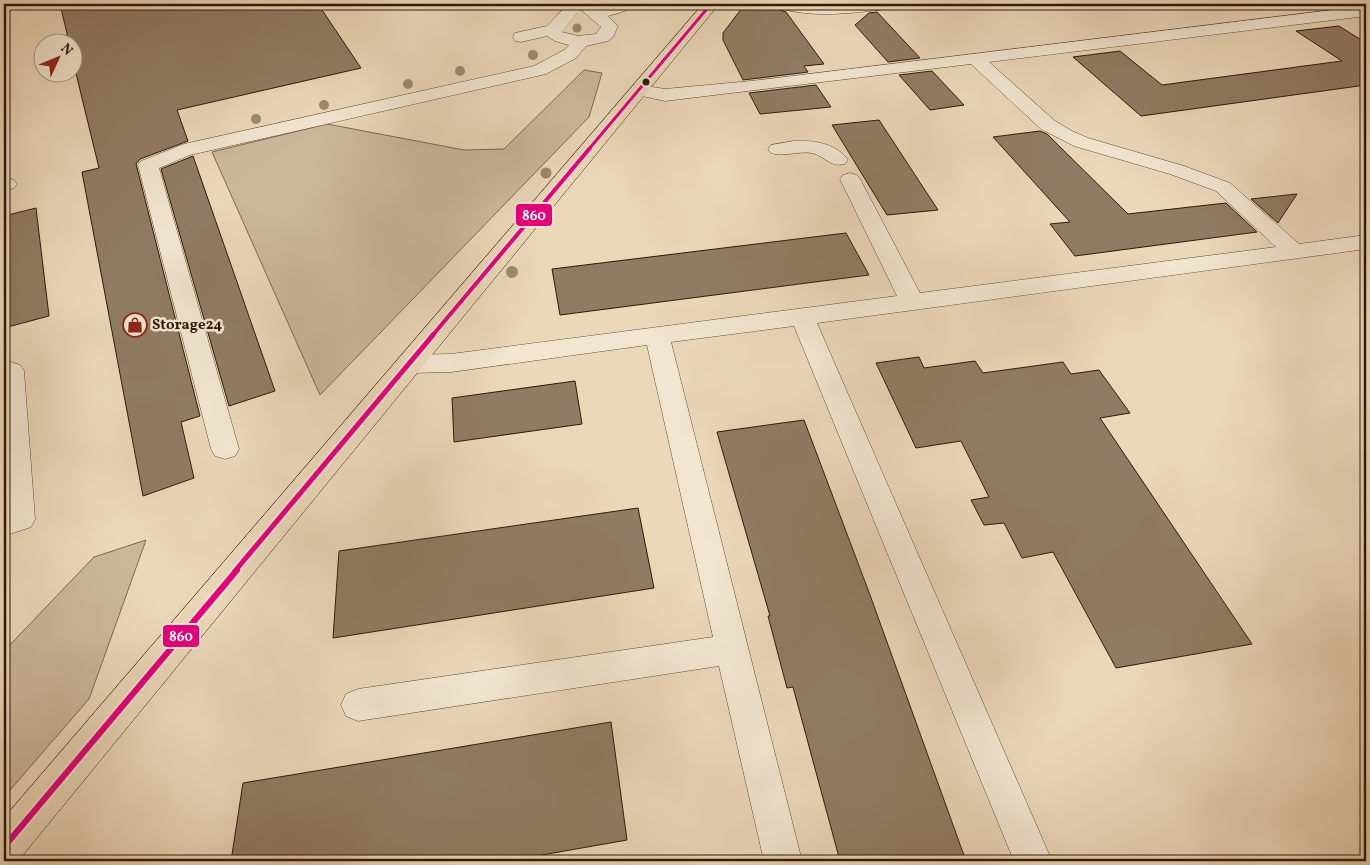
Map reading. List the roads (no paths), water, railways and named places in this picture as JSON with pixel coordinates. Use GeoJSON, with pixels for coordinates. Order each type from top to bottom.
{"type":"FeatureCollection","features":[{"type":"Feature","properties":{"kind":"main road"},"geometry":{"type":"LineString","coordinates":[[4,848],[711,4]]}},
{"type":"Feature","properties":{"kind":"street"},"geometry":{"type":"LineString","coordinates":[[521,38],[553,30],[576,4]]}},
{"type":"Feature","properties":{"kind":"street"},"geometry":{"type":"LineString","coordinates":[[553,30],[555,35],[562,39],[582,42],[600,38],[609,31],[610,26],[583,4]]}},
{"type":"Feature","properties":{"kind":"street"},"geometry":{"type":"LineString","coordinates":[[596,14],[619,8],[624,4]]}},
{"type":"Feature","properties":{"kind":"street"},"geometry":{"type":"LineString","coordinates":[[788,4],[788,6],[803,10],[830,11],[887,4]]}},
{"type":"Feature","properties":{"kind":"street"},"geometry":{"type":"LineString","coordinates":[[639,90],[665,95],[1366,11]]}},
{"type":"Feature","properties":{"kind":"street"},"geometry":{"type":"LineString","coordinates":[[225,449],[148,165],[184,150],[540,70],[570,54],[582,42]]}},
{"type":"Feature","properties":{"kind":"street"},"geometry":{"type":"LineString","coordinates":[[974,58],[1048,125],[1065,136],[1177,170],[1223,187],[1294,252]]}},
{"type":"Feature","properties":{"kind":"street"},"geometry":{"type":"LineString","coordinates":[[778,149],[804,146],[816,147],[832,154],[838,160]]}},
{"type":"Feature","properties":{"kind":"street"},"geometry":{"type":"LineString","coordinates":[[850,179],[912,302]]}},
{"type":"Feature","properties":{"kind":"street"},"geometry":{"type":"LineString","coordinates":[[410,364],[451,363],[1366,242]]}},
{"type":"Feature","properties":{"kind":"street"},"geometry":{"type":"LineString","coordinates":[[802,316],[1033,861]]}},
{"type":"Feature","properties":{"kind":"street"},"geometry":{"type":"LineString","coordinates":[[657,336],[783,861]]}},
{"type":"Feature","properties":{"kind":"street"},"geometry":{"type":"LineString","coordinates":[[4,372],[10,370],[20,519],[4,524]]}},
{"type":"Feature","properties":{"kind":"street"},"geometry":{"type":"LineString","coordinates":[[358,705],[732,649]]}},
{"type":"Feature","properties":{"kind":"place","name":"Storage24"},"geometry":{"type":"Point","coordinates":[135,325]}}]}
